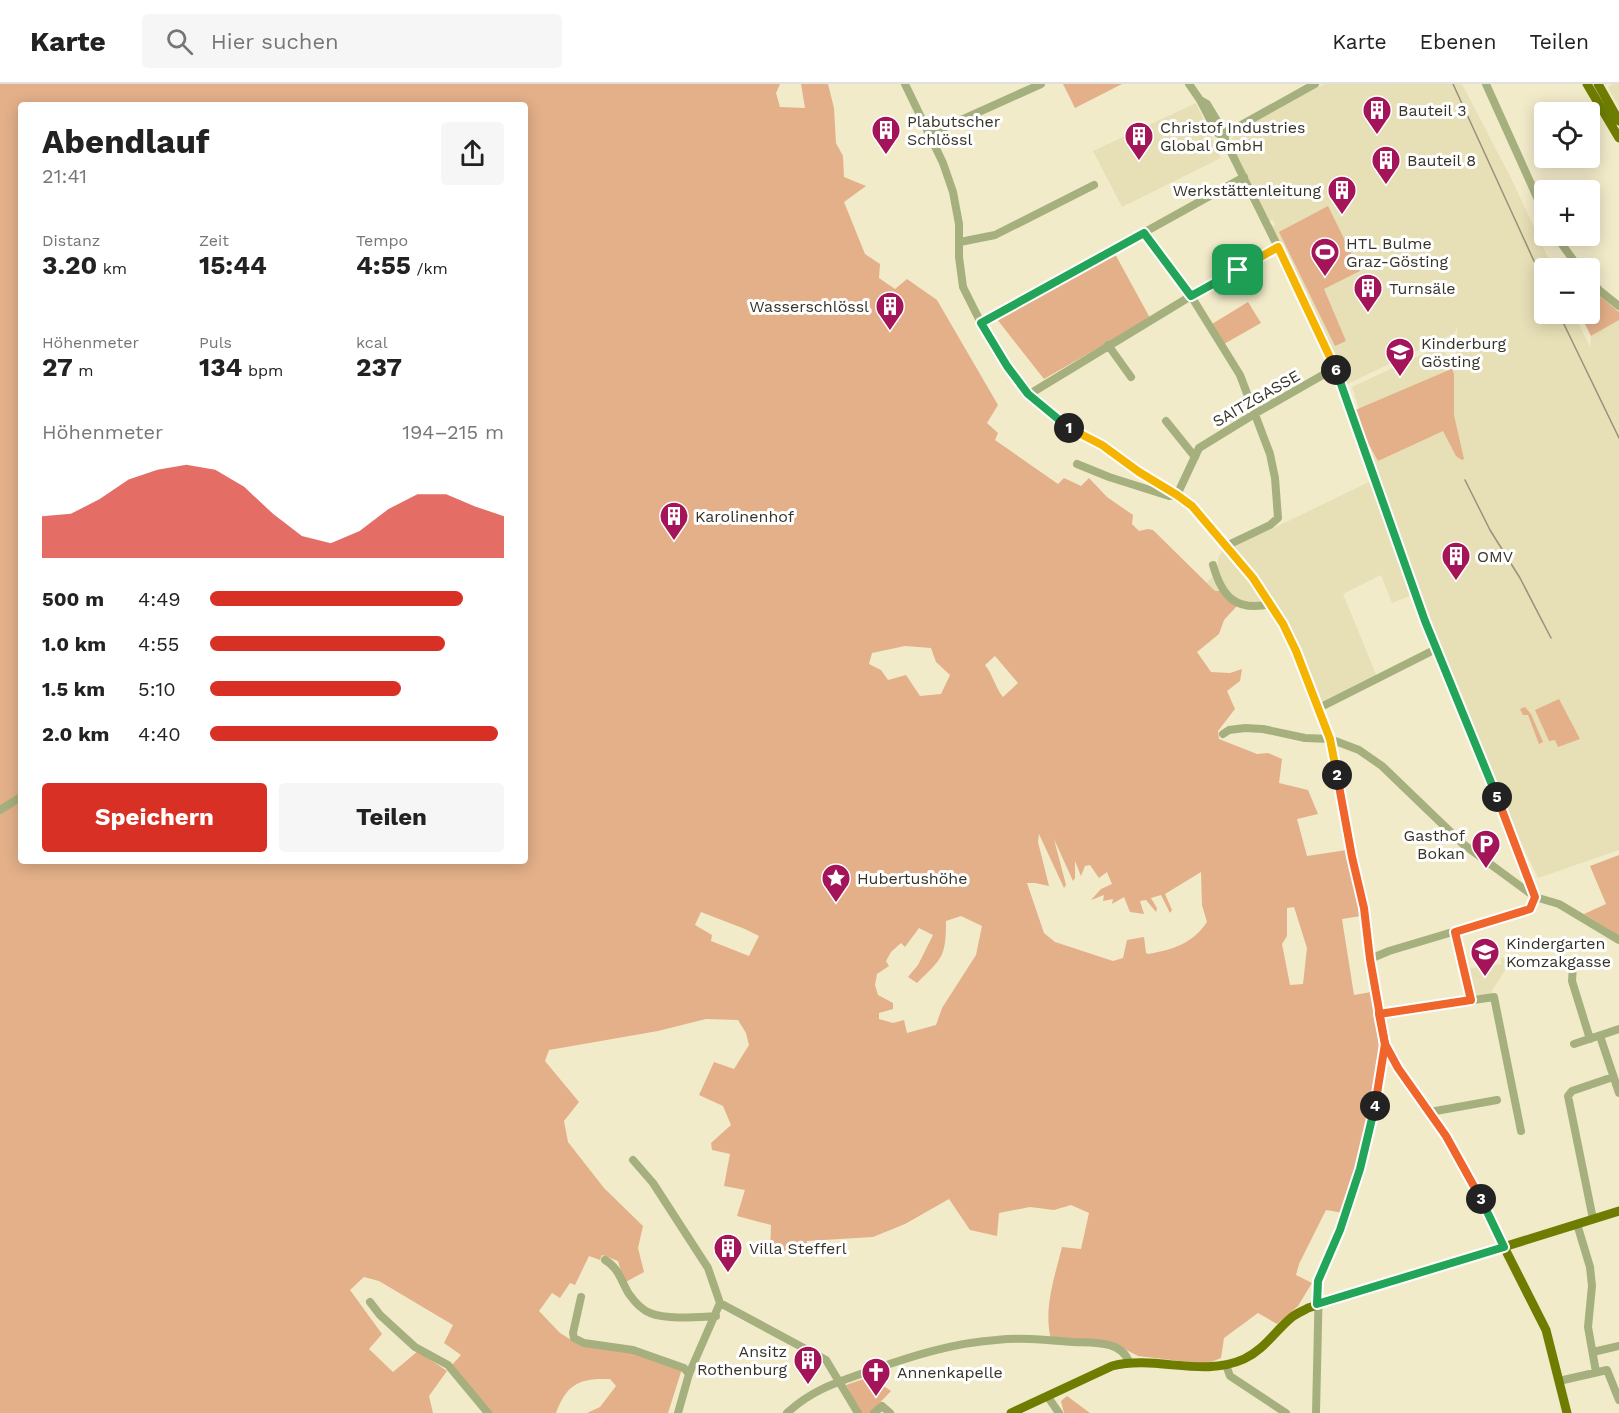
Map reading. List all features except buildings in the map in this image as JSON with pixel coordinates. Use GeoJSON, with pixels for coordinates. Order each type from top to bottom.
{"type":"FeatureCollection","features":[{"type":"Feature","properties":{"kind":"main road"},"geometry":{"type":"LineString","coordinates":[[1587,84],[1619,138]]}},
{"type":"Feature","properties":{"kind":"main road"},"geometry":{"type":"LineString","coordinates":[[1598,84],[1619,121]]}},
{"type":"Feature","properties":{"kind":"main road"},"geometry":{"type":"LineString","coordinates":[[1011,1413],[1112,1366],[1129,1362],[1206,1368],[1245,1359],[1262,1348],[1292,1317],[1317,1304],[1619,1211]]}},
{"type":"Feature","properties":{"kind":"main road"},"geometry":{"type":"LineString","coordinates":[[1504,1247],[1546,1330],[1559,1381],[1563,1413]]}},
{"type":"Feature","properties":{"kind":"street"},"geometry":{"type":"LineString","coordinates":[[904,84],[930,134],[953,192],[959,225],[960,272],[963,287],[1007,366],[1028,394],[1070,428],[1102,445],[1192,506],[1271,604],[1296,651],[1330,739],[1364,908],[1370,959],[1385,1044],[1398,1068],[1430,1112],[1460,1161],[1504,1247]]}},
{"type":"Feature","properties":{"kind":"street"},"geometry":{"type":"LineString","coordinates":[[930,134],[1041,84]]}},
{"type":"Feature","properties":{"kind":"street"},"geometry":{"type":"LineString","coordinates":[[1189,84],[1217,134],[1225,135],[1315,84]]}},
{"type":"Feature","properties":{"kind":"street"},"geometry":{"type":"LineString","coordinates":[[1486,84],[1534,191]]}},
{"type":"Feature","properties":{"kind":"street"},"geometry":{"type":"LineString","coordinates":[[1225,135],[1335,368],[1415,594],[1492,783],[1535,897],[1530,909],[1370,959]]}},
{"type":"Feature","properties":{"kind":"street"},"geometry":{"type":"LineString","coordinates":[[981,323],[1244,177]]}},
{"type":"Feature","properties":{"kind":"street"},"geometry":{"type":"LineString","coordinates":[[960,242],[995,235],[1094,185]]}},
{"type":"Feature","properties":{"kind":"street"},"geometry":{"type":"LineString","coordinates":[[1144,233],[1191,296],[1240,375],[1270,454],[1275,478],[1278,518],[1270,525],[1226,546]]}},
{"type":"Feature","properties":{"kind":"street"},"geometry":{"type":"LineString","coordinates":[[1028,394],[1191,296],[1278,247]]}},
{"type":"Feature","properties":{"kind":"street"},"geometry":{"type":"LineString","coordinates":[[1600,291],[1619,306]]}},
{"type":"Feature","properties":{"kind":"street"},"geometry":{"type":"LineString","coordinates":[[1108,345],[1131,377]]}},
{"type":"Feature","properties":{"kind":"street","name":"SAITZGASSE"},"geometry":{"type":"LineString","coordinates":[[1177,495],[1199,448],[1335,368]]}},
{"type":"Feature","properties":{"kind":"street"},"geometry":{"type":"LineString","coordinates":[[1166,421],[1195,457]]}},
{"type":"Feature","properties":{"kind":"street"},"geometry":{"type":"LineString","coordinates":[[1077,464],[1169,496],[1177,495]]}},
{"type":"Feature","properties":{"kind":"street"},"geometry":{"type":"LineString","coordinates":[[1213,565],[1218,585],[1236,602],[1253,606],[1271,604]]}},
{"type":"Feature","properties":{"kind":"street"},"geometry":{"type":"LineString","coordinates":[[1319,708],[1437,649]]}},
{"type":"Feature","properties":{"kind":"street"},"geometry":{"type":"LineString","coordinates":[[1223,734],[1229,730],[1245,728],[1263,729],[1317,740],[1330,739],[1359,750],[1382,766],[1463,844],[1535,897],[1559,904],[1619,940]]}},
{"type":"Feature","properties":{"kind":"street"},"geometry":{"type":"LineString","coordinates":[[0,810],[18,799]]}},
{"type":"Feature","properties":{"kind":"street"},"geometry":{"type":"LineString","coordinates":[[1455,932],[1471,1000]]}},
{"type":"Feature","properties":{"kind":"street"},"geometry":{"type":"LineString","coordinates":[[1573,966],[1572,981],[1590,1039]]}},
{"type":"Feature","properties":{"kind":"street"},"geometry":{"type":"LineString","coordinates":[[1379,1014],[1491,996],[1494,998],[1521,1131]]}},
{"type":"Feature","properties":{"kind":"street"},"geometry":{"type":"LineString","coordinates":[[1574,1044],[1619,1029]]}},
{"type":"Feature","properties":{"kind":"street"},"geometry":{"type":"LineString","coordinates":[[1600,1036],[1619,1093]]}},
{"type":"Feature","properties":{"kind":"street"},"geometry":{"type":"LineString","coordinates":[[1316,1413],[1318,1281],[1340,1230],[1362,1159],[1376,1101],[1385,1044]]}},
{"type":"Feature","properties":{"kind":"street"},"geometry":{"type":"LineString","coordinates":[[1593,1219],[1568,1096],[1572,1091],[1613,1077]]}},
{"type":"Feature","properties":{"kind":"street"},"geometry":{"type":"LineString","coordinates":[[1430,1112],[1497,1100]]}},
{"type":"Feature","properties":{"kind":"street"},"geometry":{"type":"LineString","coordinates":[[633,1160],[653,1183],[708,1268],[720,1303],[826,1360],[858,1413]]}},
{"type":"Feature","properties":{"kind":"street"},"geometry":{"type":"LineString","coordinates":[[1577,1224],[1590,1268],[1592,1286],[1588,1327],[1596,1372]]}},
{"type":"Feature","properties":{"kind":"street"},"geometry":{"type":"LineString","coordinates":[[605,1260],[615,1265],[629,1294],[650,1313],[679,1317],[716,1316]]}},
{"type":"Feature","properties":{"kind":"street"},"geometry":{"type":"LineString","coordinates":[[581,1297],[574,1338],[584,1343],[633,1350],[684,1368],[689,1374]]}},
{"type":"Feature","properties":{"kind":"street"},"geometry":{"type":"LineString","coordinates":[[370,1302],[380,1315],[415,1347],[448,1365],[488,1413]]}},
{"type":"Feature","properties":{"kind":"street"},"geometry":{"type":"LineString","coordinates":[[678,1413],[689,1374],[720,1303]]}},
{"type":"Feature","properties":{"kind":"street"},"geometry":{"type":"LineString","coordinates":[[787,1413],[811,1394],[839,1380],[909,1356],[998,1339],[1051,1340],[1115,1346],[1125,1352],[1129,1362]]}},
{"type":"Feature","properties":{"kind":"street"},"geometry":{"type":"LineString","coordinates":[[1593,1352],[1619,1346]]}},
{"type":"Feature","properties":{"kind":"street"},"geometry":{"type":"LineString","coordinates":[[1226,1365],[1230,1376],[1286,1413]]}},
{"type":"Feature","properties":{"kind":"street"},"geometry":{"type":"LineString","coordinates":[[1559,1381],[1607,1370],[1619,1400]]}},
{"type":"Feature","properties":{"kind":"street"},"geometry":{"type":"LineString","coordinates":[[1048,1397],[1059,1413]]}},
{"type":"Feature","properties":{"kind":"street"},"geometry":{"type":"LineString","coordinates":[[874,1413],[882,1406],[891,1413]]}},
{"type":"Feature","properties":{"kind":"shaded area"},"geometry":{"type":"Polygon","coordinates":[[[0,84],[780,84],[776,93],[780,107],[805,108],[801,84],[828,84],[834,108],[836,143],[843,156],[844,177],[866,186],[844,202],[865,254],[880,264],[879,278],[895,289],[907,279],[937,300],[998,405],[987,423],[998,433],[995,440],[1058,484],[1064,478],[1081,486],[1089,478],[1107,497],[1133,515],[1132,524],[1139,531],[1153,530],[1215,591],[1225,591],[1237,606],[1224,620],[1219,634],[1197,652],[1211,672],[1230,673],[1242,669],[1240,681],[1227,691],[1235,709],[1218,731],[1219,739],[1257,754],[1268,753],[1282,759],[1279,783],[1308,790],[1318,814],[1297,819],[1307,856],[1347,850],[1361,916],[1342,919],[1354,995],[1371,992],[1379,1047],[1371,1107],[1343,1213],[1326,1210],[1299,1264],[1296,1275],[1312,1283],[1298,1306],[1277,1324],[1258,1313],[1224,1338],[1221,1358],[1206,1364],[1138,1356],[1113,1343],[1051,1339],[1049,1304],[1062,1247],[1081,1249],[1089,1213],[1071,1205],[1054,1210],[1030,1207],[999,1213],[997,1236],[970,1230],[949,1199],[905,1224],[873,1237],[807,1241],[806,1249],[770,1253],[771,1225],[737,1216],[745,1190],[724,1186],[730,1154],[712,1150],[711,1143],[731,1125],[723,1106],[699,1095],[714,1062],[734,1069],[749,1045],[746,1033],[738,1020],[706,1019],[658,1031],[549,1050],[545,1061],[579,1102],[564,1121],[568,1142],[604,1188],[643,1226],[638,1248],[644,1272],[624,1283],[618,1261],[602,1255],[600,1260],[589,1256],[575,1285],[570,1283],[560,1298],[552,1293],[539,1311],[560,1333],[578,1344],[637,1353],[682,1369],[668,1413],[587,1413],[600,1407],[616,1386],[610,1379],[600,1379],[576,1384],[565,1395],[556,1413],[490,1413],[452,1365],[461,1355],[444,1343],[453,1325],[379,1281],[364,1277],[350,1290],[382,1334],[369,1349],[393,1372],[418,1351],[447,1371],[429,1396],[433,1413],[0,1413],[0,84]],[[905,646],[872,653],[869,664],[881,670],[888,680],[906,675],[920,696],[941,694],[950,675],[936,662],[931,648],[905,646]],[[995,656],[985,665],[1003,697],[1018,683],[995,656]],[[1039,834],[1038,842],[1049,886],[1027,883],[1044,933],[1055,942],[1113,961],[1123,958],[1127,940],[1144,937],[1146,953],[1157,952],[1174,948],[1189,940],[1207,922],[1202,905],[1201,872],[1165,894],[1172,910],[1170,913],[1161,895],[1151,898],[1157,908],[1156,912],[1146,900],[1140,901],[1144,914],[1130,912],[1124,897],[1112,904],[1113,899],[1103,901],[1104,895],[1091,900],[1101,889],[1112,884],[1107,872],[1099,878],[1090,865],[1085,866],[1081,876],[1075,861],[1073,881],[1054,839],[1066,885],[1064,888],[1039,834]],[[1294,907],[1287,908],[1287,936],[1282,944],[1290,985],[1303,984],[1307,948],[1294,907]],[[701,912],[695,925],[712,935],[711,941],[749,956],[759,936],[701,912]],[[961,916],[946,921],[945,943],[941,957],[917,983],[908,977],[918,965],[933,935],[919,928],[905,947],[901,943],[891,952],[886,961],[889,966],[877,974],[875,985],[878,995],[893,1003],[893,1009],[879,1013],[879,1019],[893,1023],[904,1020],[907,1033],[936,1025],[942,1008],[976,955],[982,926],[961,916]]]}},
{"type":"Feature","properties":{"kind":"shaded area"},"geometry":{"type":"Polygon","coordinates":[[[1063,84],[1122,84],[1075,108],[1063,84]]]}},
{"type":"Feature","properties":{"kind":"shaded area"},"geometry":{"type":"Polygon","coordinates":[[[1324,84],[1462,84],[1534,227],[1534,246],[1543,246],[1548,258],[1534,258],[1534,324],[1579,324],[1590,347],[1591,336],[1619,320],[1619,850],[1538,878],[1492,783],[1415,594],[1392,603],[1381,575],[1343,594],[1378,679],[1319,708],[1296,651],[1269,607],[1262,609],[1215,592],[1206,583],[1218,572],[1218,558],[1226,546],[1276,527],[1375,479],[1352,412],[1359,409],[1352,387],[1442,345],[1451,366],[1456,360],[1457,327],[1455,333],[1343,386],[1269,228],[1275,225],[1273,220],[1269,221],[1231,144],[1234,133],[1324,84]]]}},
{"type":"Feature","properties":{"kind":"shaded area"},"geometry":{"type":"Polygon","coordinates":[[[1619,84],[1619,107],[1608,87],[1619,84]]]}},
{"type":"Feature","properties":{"kind":"shaded area","name":"Christof Industries Global GmbH"},"geometry":{"type":"Polygon","coordinates":[[[1196,103],[1221,158],[1122,207],[1093,151],[1196,103]]]}},
{"type":"Feature","properties":{"kind":"shaded area","name":"HTL Bulme Graz-Gösting"},"geometry":{"type":"Polygon","coordinates":[[[1328,206],[1360,271],[1324,289],[1346,341],[1335,346],[1279,232],[1328,206]]]}},
{"type":"Feature","properties":{"kind":"shaded area"},"geometry":{"type":"Polygon","coordinates":[[[1114,252],[1150,318],[1044,379],[996,318],[1114,252]]]}},
{"type":"Feature","properties":{"kind":"shaded area"},"geometry":{"type":"Polygon","coordinates":[[[1600,296],[1619,312],[1619,320],[1591,336],[1585,324],[1600,324],[1600,296]]]}},
{"type":"Feature","properties":{"kind":"shaded area"},"geometry":{"type":"Polygon","coordinates":[[[1248,302],[1261,323],[1224,344],[1212,324],[1248,302]]]}},
{"type":"Feature","properties":{"kind":"shaded area"},"geometry":{"type":"Polygon","coordinates":[[[1451,366],[1454,374],[1454,415],[1464,459],[1456,456],[1443,431],[1378,461],[1367,441],[1363,440],[1353,411],[1449,370],[1451,366]]]}},
{"type":"Feature","properties":{"kind":"shaded area"},"geometry":{"type":"Polygon","coordinates":[[[1559,699],[1580,739],[1558,747],[1555,740],[1549,741],[1535,710],[1559,699]]]}},
{"type":"Feature","properties":{"kind":"shaded area"},"geometry":{"type":"Polygon","coordinates":[[[1525,707],[1531,714],[1543,742],[1539,744],[1528,715],[1523,715],[1520,709],[1525,707]]]}},
{"type":"Feature","properties":{"kind":"shaded area"},"geometry":{"type":"Polygon","coordinates":[[[1619,855],[1619,936],[1584,914],[1606,904],[1590,866],[1619,855]]]}},
{"type":"Feature","properties":{"kind":"shaded area","name":"Kindergarten Komzakgasse"},"geometry":{"type":"Polygon","coordinates":[[[1514,956],[1490,994],[1474,996],[1467,969],[1501,964],[1501,958],[1514,956]]]}},
{"type":"Feature","properties":{"kind":"shaded area"},"geometry":{"type":"Polygon","coordinates":[[[875,1375],[878,1382],[891,1391],[870,1413],[861,1413],[846,1385],[875,1375]]]}},
{"type":"Feature","properties":{"kind":"shaded area"},"geometry":{"type":"Polygon","coordinates":[[[1067,1396],[1090,1413],[1064,1413],[1061,1401],[1067,1396]]]}},
{"type":"Feature","properties":{"kind":"railway"},"geometry":{"type":"LineString","coordinates":[[1453,84],[1534,261]]}},
{"type":"Feature","properties":{"kind":"railway"},"geometry":{"type":"LineString","coordinates":[[1564,324],[1619,438]]}},
{"type":"Feature","properties":{"kind":"railway"},"geometry":{"type":"LineString","coordinates":[[1465,480],[1490,530],[1520,578],[1551,638]]}},
{"type":"Feature","properties":{"kind":"place","name":"Bauteil 3"},"geometry":{"type":"Point","coordinates":[1377,136]}},
{"type":"Feature","properties":{"kind":"place","name":"Plabutscher Schlössl"},"geometry":{"type":"Point","coordinates":[886,156]}},
{"type":"Feature","properties":{"kind":"place","name":"Christof Industries Global GmbH"},"geometry":{"type":"Point","coordinates":[1139,162]}},
{"type":"Feature","properties":{"kind":"place","name":"Bauteil 8"},"geometry":{"type":"Point","coordinates":[1386,186]}},
{"type":"Feature","properties":{"kind":"place","name":"Werkstättenleitung"},"geometry":{"type":"Point","coordinates":[1342,216]}},
{"type":"Feature","properties":{"kind":"place","name":"HTL Bulme Graz-Gösting"},"geometry":{"type":"Point","coordinates":[1325,278]}},
{"type":"Feature","properties":{"kind":"place","name":"Turnsäle"},"geometry":{"type":"Point","coordinates":[1368,314]}},
{"type":"Feature","properties":{"kind":"place","name":"Wasserschlössl"},"geometry":{"type":"Point","coordinates":[890,332]}},
{"type":"Feature","properties":{"kind":"place","name":"Kinderburg Gösting"},"geometry":{"type":"Point","coordinates":[1400,378]}},
{"type":"Feature","properties":{"kind":"place","name":"Karolinenhof"},"geometry":{"type":"Point","coordinates":[674,542]}},
{"type":"Feature","properties":{"kind":"place","name":"OMV"},"geometry":{"type":"Point","coordinates":[1456,582]}},
{"type":"Feature","properties":{"kind":"place","name":"Gasthof Bokan"},"geometry":{"type":"Point","coordinates":[1486,870]}},
{"type":"Feature","properties":{"kind":"place","name":"Hubertushöhe"},"geometry":{"type":"Point","coordinates":[836,904]}},
{"type":"Feature","properties":{"kind":"place","name":"Kindergarten Komzakgasse"},"geometry":{"type":"Point","coordinates":[1485,978]}},
{"type":"Feature","properties":{"kind":"place","name":"Villa Stefferl"},"geometry":{"type":"Point","coordinates":[728,1274]}},
{"type":"Feature","properties":{"kind":"place","name":"Ansitz Rothenburg"},"geometry":{"type":"Point","coordinates":[808,1386]}},
{"type":"Feature","properties":{"kind":"place","name":"Annenkapelle"},"geometry":{"type":"Point","coordinates":[876,1398]}},
{"type":"Feature","properties":{"kind":"route"},"geometry":{"type":"LineString","coordinates":[[1238,270],[1191,296],[1144,233],[981,323],[1007,366],[1028,394],[1058,420],[1102,445],[1192,506],[1253,578],[1283,624],[1296,651],[1330,739],[1364,908],[1370,959],[1379,1014],[1385,1044],[1398,1068],[1438,1124],[1460,1161],[1504,1247],[1317,1304],[1318,1281],[1330,1258],[1340,1230],[1360,1169],[1372,1120],[1385,1044],[1379,1014],[1471,1000],[1455,932],[1530,909],[1535,897],[1492,783],[1425,621],[1343,386],[1328,352],[1278,247],[1238,270]]}}]}
